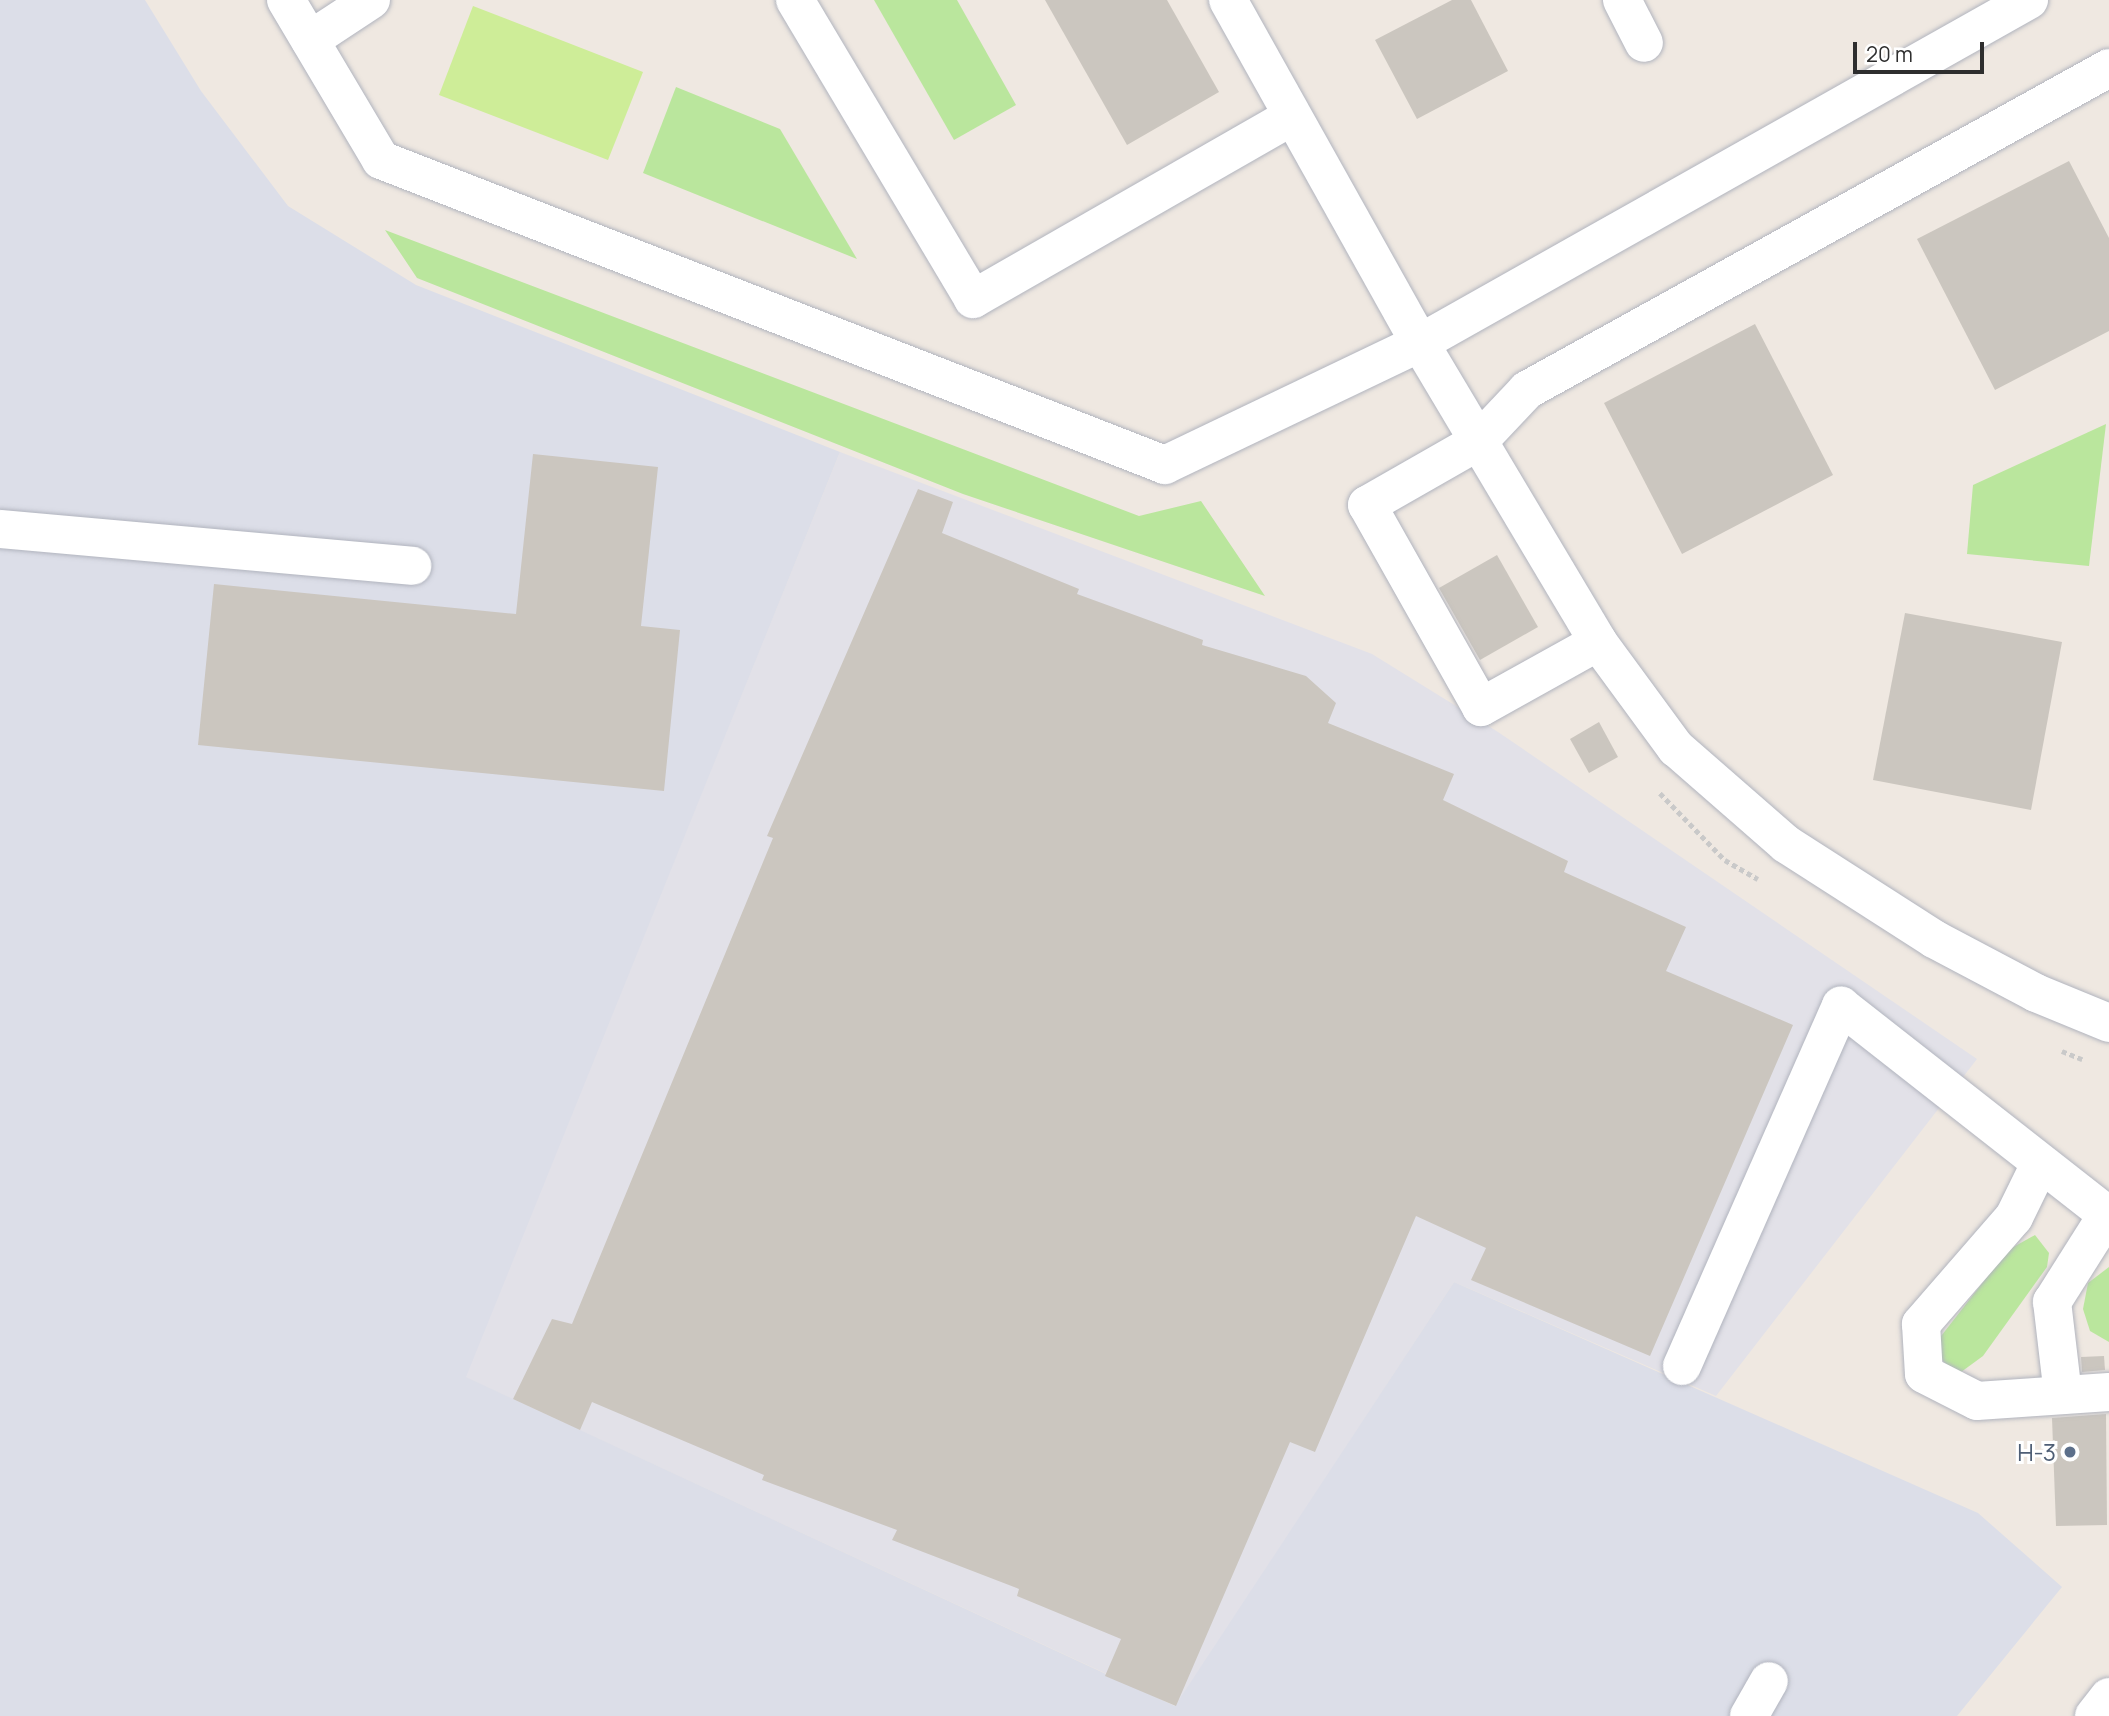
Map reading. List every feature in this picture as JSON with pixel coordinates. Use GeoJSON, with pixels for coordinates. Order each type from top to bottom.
{"type":"FeatureCollection","features":[{"type":"Feature","properties":{"kind":"street"},"geometry":{"type":"LineString","coordinates":[[286,0],[381,160],[1165,465],[1420,343],[2029,0]]}},
{"type":"Feature","properties":{"kind":"street"},"geometry":{"type":"LineString","coordinates":[[310,40],[371,0]]}},
{"type":"Feature","properties":{"kind":"street"},"geometry":{"type":"LineString","coordinates":[[795,0],[972,299],[1291,117]]}},
{"type":"Feature","properties":{"kind":"street"},"geometry":{"type":"LineString","coordinates":[[1228,0],[1291,117],[1420,343],[1598,642],[1676,748],[1786,844],[1934,939],[2036,993],[2109,1023]]}},
{"type":"Feature","properties":{"kind":"street"},"geometry":{"type":"LineString","coordinates":[[1622,0],[1644,43]]}},
{"type":"Feature","properties":{"kind":"street"},"geometry":{"type":"LineString","coordinates":[[1598,642],[1481,707],[1367,505],[1479,441],[1527,390],[2109,68]]}},
{"type":"Feature","properties":{"kind":"street"},"geometry":{"type":"LineString","coordinates":[[0,529],[412,565]]}},
{"type":"Feature","properties":{"kind":"street"},"geometry":{"type":"LineString","coordinates":[[1682,1366],[1840,1006],[2039,1166],[2108,1215],[2052,1303],[2063,1395]]}},
{"type":"Feature","properties":{"kind":"street"},"geometry":{"type":"LineString","coordinates":[[2039,1166],[2014,1217],[1921,1324],[1924,1374],[1977,1401],[2109,1392]]}},
{"type":"Feature","properties":{"kind":"street"},"geometry":{"type":"LineString","coordinates":[[1749,1716],[1769,1681]]}},
{"type":"Feature","properties":{"kind":"street"},"geometry":{"type":"LineString","coordinates":[[2094,1716],[2109,1697]]}},
{"type":"Feature","properties":{"kind":"shaded area"},"geometry":{"type":"Polygon","coordinates":[[[0,0],[145,0],[201,91],[288,206],[416,285],[840,452],[466,1377],[1175,1706],[1454,1282],[1978,1513],[2062,1587],[1957,1716],[0,1716],[0,0]]]}},
{"type":"Feature","properties":{"kind":"shaded area"},"geometry":{"type":"Polygon","coordinates":[[[840,452],[1372,654],[1498,732],[1977,1059],[1716,1396],[1454,1282],[1176,1706],[465,1377],[840,452]]]}},
{"type":"Feature","properties":{"kind":"green space"},"geometry":{"type":"Polygon","coordinates":[[[874,0],[957,0],[1016,105],[954,140],[874,0]]]}},
{"type":"Feature","properties":{"kind":"green space"},"geometry":{"type":"Polygon","coordinates":[[[473,6],[643,72],[608,160],[439,95],[473,6]]]}},
{"type":"Feature","properties":{"kind":"green space"},"geometry":{"type":"Polygon","coordinates":[[[676,87],[780,129],[857,259],[643,173],[676,87]]]}},
{"type":"Feature","properties":{"kind":"green space"},"geometry":{"type":"Polygon","coordinates":[[[385,230],[1139,516],[1201,501],[1265,596],[963,494],[417,278],[385,230]]]}},
{"type":"Feature","properties":{"kind":"green space"},"geometry":{"type":"Polygon","coordinates":[[[2106,424],[2089,566],[1967,554],[1973,485],[2106,424]]]}},
{"type":"Feature","properties":{"kind":"green space"},"geometry":{"type":"Polygon","coordinates":[[[2035,1235],[2049,1253],[2047,1267],[1983,1356],[1957,1375],[1938,1356],[1938,1340],[2008,1250],[2035,1235]]]}},
{"type":"Feature","properties":{"kind":"green space"},"geometry":{"type":"Polygon","coordinates":[[[2109,1267],[2109,1342],[2090,1331],[2083,1309],[2088,1283],[2109,1267]]]}},
{"type":"Feature","properties":{"kind":"building"},"geometry":{"type":"Polygon","coordinates":[[[1045,0],[1167,0],[1219,92],[1127,145],[1045,0]]]}},
{"type":"Feature","properties":{"kind":"building"},"geometry":{"type":"Polygon","coordinates":[[[1452,0],[1471,0],[1508,71],[1417,119],[1375,40],[1452,0]]]}},
{"type":"Feature","properties":{"kind":"building"},"geometry":{"type":"Polygon","coordinates":[[[2069,161],[2109,238],[2109,331],[1995,390],[1917,239],[2069,161]]]}},
{"type":"Feature","properties":{"kind":"building"},"geometry":{"type":"Polygon","coordinates":[[[1755,324],[1833,475],[1682,554],[1604,403],[1755,324]]]}},
{"type":"Feature","properties":{"kind":"building"},"geometry":{"type":"Polygon","coordinates":[[[533,454],[658,467],[641,626],[680,630],[664,791],[198,745],[214,584],[516,614],[533,454]]]}},
{"type":"Feature","properties":{"kind":"building"},"geometry":{"type":"Polygon","coordinates":[[[918,489],[953,502],[942,533],[1079,589],[1077,594],[1203,640],[1202,645],[1306,676],[1336,703],[1328,723],[1454,774],[1443,800],[1568,861],[1564,872],[1686,927],[1666,971],[1793,1025],[1650,1356],[1471,1280],[1486,1248],[1416,1216],[1315,1452],[1290,1442],[1176,1706],[1105,1676],[1121,1639],[1017,1596],[1019,1589],[892,1540],[897,1530],[762,1480],[764,1475],[592,1402],[580,1430],[513,1399],[552,1319],[572,1324],[773,838],[767,836],[918,489]]]}},
{"type":"Feature","properties":{"kind":"building"},"geometry":{"type":"Polygon","coordinates":[[[1497,555],[1538,627],[1480,660],[1439,588],[1497,555]]]}},
{"type":"Feature","properties":{"kind":"building"},"geometry":{"type":"Polygon","coordinates":[[[1905,613],[2062,642],[2031,810],[1873,780],[1905,613]]]}},
{"type":"Feature","properties":{"kind":"building"},"geometry":{"type":"Polygon","coordinates":[[[1599,722],[1618,757],[1589,773],[1570,739],[1599,722]]]}},
{"type":"Feature","properties":{"kind":"building"},"geometry":{"type":"Polygon","coordinates":[[[2104,1356],[2105,1370],[2082,1372],[2081,1357],[2104,1356]]]}},
{"type":"Feature","properties":{"kind":"building"},"geometry":{"type":"Polygon","coordinates":[[[2106,1414],[2107,1525],[2056,1526],[2052,1418],[2106,1414]]]}},
{"type":"Feature","properties":{"kind":"place","name":"Н-3"},"geometry":{"type":"Point","coordinates":[2070,1452]}}]}
